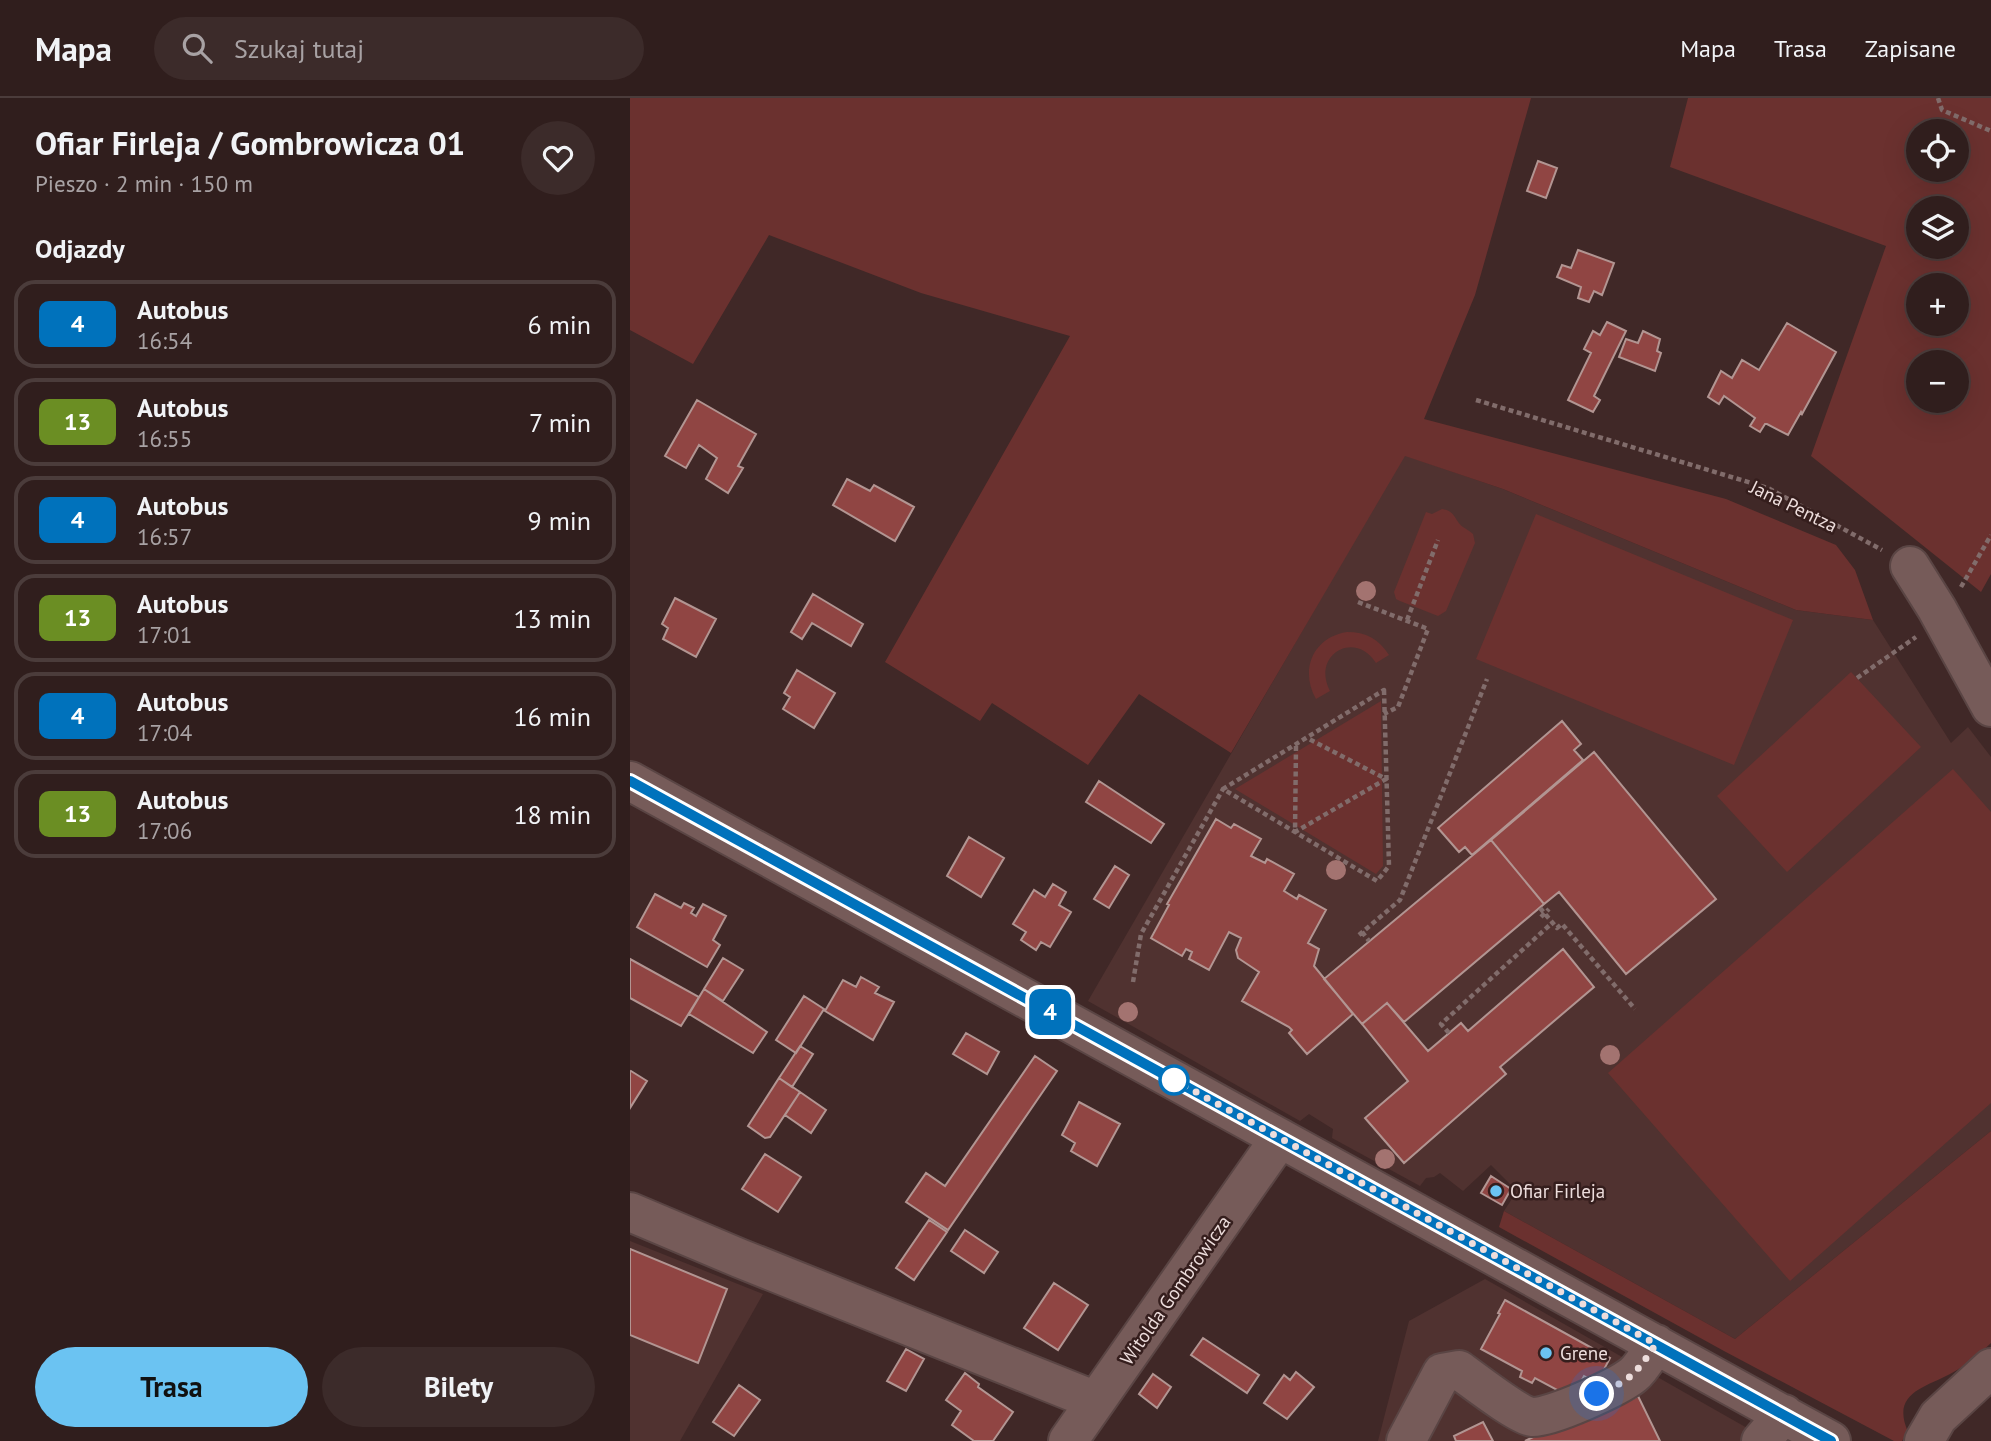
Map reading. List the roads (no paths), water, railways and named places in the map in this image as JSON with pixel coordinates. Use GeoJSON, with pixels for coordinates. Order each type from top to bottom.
{"type":"FeatureCollection","features":[{"type":"Feature","properties":{"kind":"street"},"geometry":{"type":"LineString","coordinates":[[1910,566],[1943,619],[1991,707]]}},
{"type":"Feature","properties":{"kind":"street"},"geometry":{"type":"LineString","coordinates":[[630,781],[1656,1344],[1772,1428],[1831,1441]]}},
{"type":"Feature","properties":{"kind":"street","name":"Witolda Gombrowicza"},"geometry":{"type":"LineString","coordinates":[[1068,1441],[1280,1138]]}},
{"type":"Feature","properties":{"kind":"street"},"geometry":{"type":"LineString","coordinates":[[630,1212],[1096,1401]]}},
{"type":"Feature","properties":{"kind":"street"},"geometry":{"type":"LineString","coordinates":[[1406,1441],[1442,1373],[1459,1370],[1504,1402],[1531,1417],[1553,1413],[1619,1385],[1636,1373],[1656,1344]]}},
{"type":"Feature","properties":{"kind":"street"},"geometry":{"type":"LineString","coordinates":[[1924,1441],[1938,1417],[1991,1368]]}},
{"type":"Feature","properties":{"kind":"place","name":"Ofiar Firleja"},"geometry":{"type":"Point","coordinates":[1496,1191]}},
{"type":"Feature","properties":{"kind":"place","name":"Grene"},"geometry":{"type":"Point","coordinates":[1546,1353]}}]}
